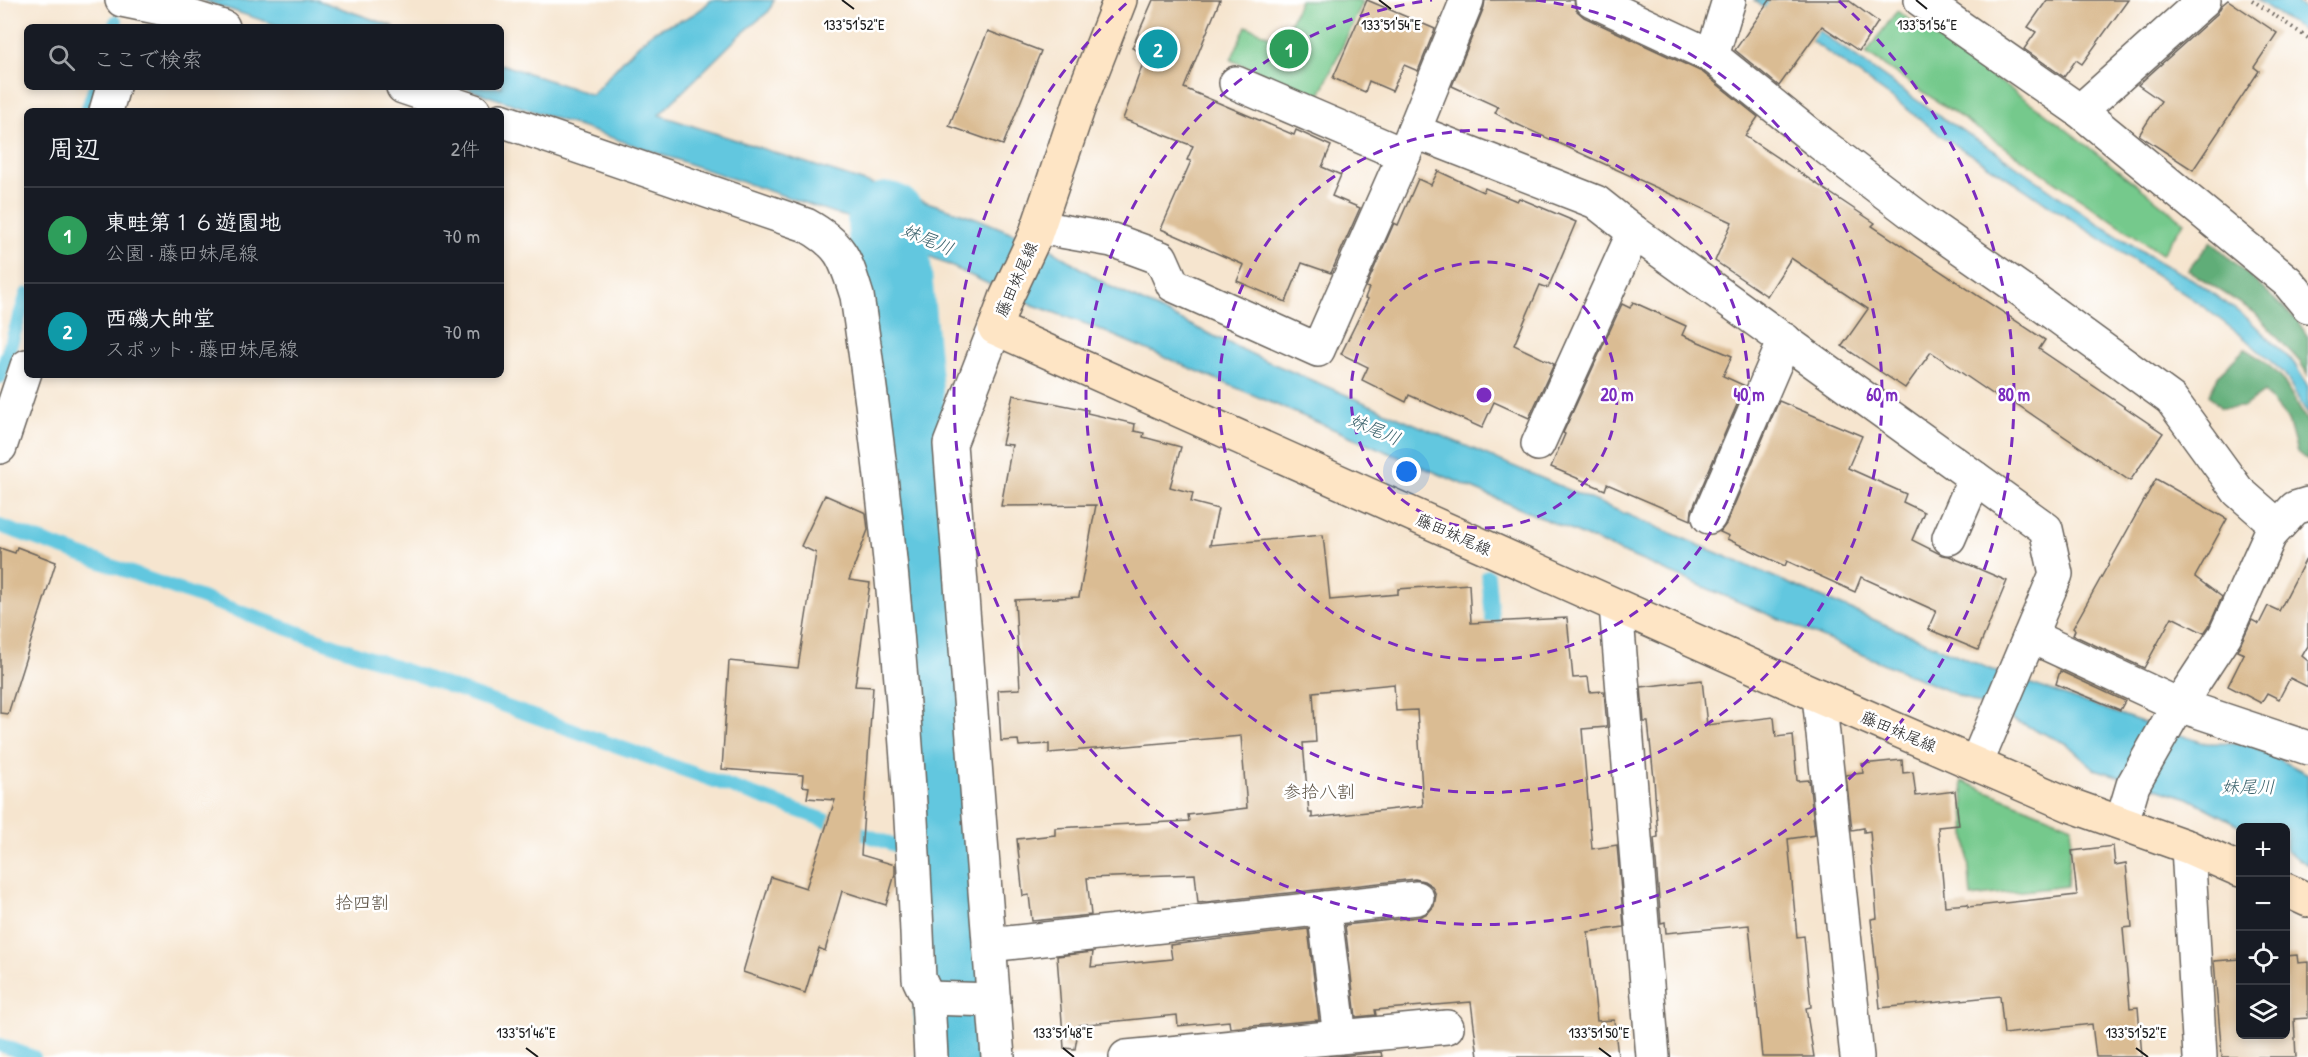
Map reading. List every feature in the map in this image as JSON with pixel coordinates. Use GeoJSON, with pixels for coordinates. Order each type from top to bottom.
{"type":"FeatureCollection","features":[{"type":"Feature","properties":{"kind":"main road","name":"藤田妹尾線"},"geometry":{"type":"LineString","coordinates":[[1120,0],[1081,100],[1037,232],[1006,298],[995,328],[1819,696],[2070,805],[2122,822],[2236,868]]}},
{"type":"Feature","properties":{"kind":"main road"},"geometry":{"type":"LineString","coordinates":[[2290,892],[2308,900]]}},
{"type":"Feature","properties":{"kind":"street"},"geometry":{"type":"LineString","coordinates":[[1037,232],[1112,240],[1161,258],[1173,285],[1318,351],[1409,143],[1467,0]]}},
{"type":"Feature","properties":{"kind":"street"},"geometry":{"type":"LineString","coordinates":[[1592,0],[1712,56],[1886,193],[2171,399],[2238,490],[2278,526]]}},
{"type":"Feature","properties":{"kind":"street"},"geometry":{"type":"LineString","coordinates":[[1712,56],[1729,0]]}},
{"type":"Feature","properties":{"kind":"street"},"geometry":{"type":"LineString","coordinates":[[1921,0],[2080,111],[2288,282],[2308,306]]}},
{"type":"Feature","properties":{"kind":"street"},"geometry":{"type":"LineString","coordinates":[[2080,111],[2204,0]]}},
{"type":"Feature","properties":{"kind":"street"},"geometry":{"type":"LineString","coordinates":[[133,11],[166,9],[214,24]]}},
{"type":"Feature","properties":{"kind":"street"},"geometry":{"type":"LineString","coordinates":[[1236,83],[1409,143],[1596,202],[1634,232],[2046,529],[2056,574],[1976,764]]}},
{"type":"Feature","properties":{"kind":"street"},"geometry":{"type":"LineString","coordinates":[[107,108],[112,90]]}},
{"type":"Feature","properties":{"kind":"street"},"geometry":{"type":"LineString","coordinates":[[413,90],[465,108]]}},
{"type":"Feature","properties":{"kind":"street"},"geometry":{"type":"LineString","coordinates":[[504,121],[806,225],[823,235],[838,248],[849,268],[858,296],[885,505],[914,853],[919,979],[932,998],[931,1057]]}},
{"type":"Feature","properties":{"kind":"street"},"geometry":{"type":"LineString","coordinates":[[1538,444],[1634,232]]}},
{"type":"Feature","properties":{"kind":"street"},"geometry":{"type":"LineString","coordinates":[[995,328],[950,444],[989,945],[984,1000],[998,1057]]}},
{"type":"Feature","properties":{"kind":"street"},"geometry":{"type":"LineString","coordinates":[[1709,517],[1785,340]]}},
{"type":"Feature","properties":{"kind":"street"},"geometry":{"type":"LineString","coordinates":[[0,447],[24,375]]}},
{"type":"Feature","properties":{"kind":"street"},"geometry":{"type":"LineString","coordinates":[[1949,538],[1975,478]]}},
{"type":"Feature","properties":{"kind":"street"},"geometry":{"type":"LineString","coordinates":[[2122,822],[2133,785],[2177,708],[2225,635],[2270,535],[2295,508],[2308,504]]}},
{"type":"Feature","properties":{"kind":"street"},"geometry":{"type":"LineString","coordinates":[[1616,606],[1653,1057]]}},
{"type":"Feature","properties":{"kind":"street"},"geometry":{"type":"LineString","coordinates":[[2024,650],[2177,708],[2308,748]]}},
{"type":"Feature","properties":{"kind":"street"},"geometry":{"type":"LineString","coordinates":[[1819,696],[1857,1057]]}},
{"type":"Feature","properties":{"kind":"street"},"geometry":{"type":"LineString","coordinates":[[2187,847],[2200,1057]]}},
{"type":"Feature","properties":{"kind":"street"},"geometry":{"type":"LineString","coordinates":[[989,945],[1417,898]]}},
{"type":"Feature","properties":{"kind":"street"},"geometry":{"type":"LineString","coordinates":[[1324,908],[1340,1037]]}},
{"type":"Feature","properties":{"kind":"street"},"geometry":{"type":"LineString","coordinates":[[932,998],[984,1000]]}},
{"type":"Feature","properties":{"kind":"street"},"geometry":{"type":"LineString","coordinates":[[1126,1057],[1447,1027]]}},
{"type":"Feature","properties":{"kind":"path"},"geometry":{"type":"LineString","coordinates":[[2252,0],[2308,38]]}},
{"type":"Feature","properties":{"kind":"green space"},"geometry":{"type":"Polygon","coordinates":[[[1300,0],[1357,0],[1363,2],[1318,99],[1231,60],[1246,26],[1272,37],[1276,28],[1286,32],[1300,0]]]}},
{"type":"Feature","properties":{"kind":"green space"},"geometry":{"type":"Polygon","coordinates":[[[1897,11],[2044,112],[2184,222],[2162,254],[1866,53],[1897,11]]]}},
{"type":"Feature","properties":{"kind":"green space"},"geometry":{"type":"Polygon","coordinates":[[[2211,241],[2297,320],[2308,337],[2308,375],[2300,362],[2254,312],[2188,270],[2211,241]]]}},
{"type":"Feature","properties":{"kind":"green space"},"geometry":{"type":"Polygon","coordinates":[[[2245,349],[2280,375],[2308,423],[2308,461],[2297,452],[2288,420],[2264,392],[2243,407],[2221,408],[2209,395],[2220,373],[2245,349]]]}},
{"type":"Feature","properties":{"kind":"green space"},"geometry":{"type":"Polygon","coordinates":[[[1962,781],[2072,826],[2067,886],[1971,897],[1962,781]]]}},
{"type":"Feature","properties":{"kind":"water"},"geometry":{"type":"Polygon","coordinates":[[[201,0],[317,0],[386,24],[273,24],[201,0]]]}},
{"type":"Feature","properties":{"kind":"water","name":"妹尾川"},"geometry":{"type":"Polygon","coordinates":[[[711,0],[774,0],[769,11],[738,37],[659,115],[976,218],[1051,249],[1109,286],[1262,359],[1999,673],[2204,743],[2249,744],[2308,774],[2308,865],[2290,854],[2290,823],[2236,823],[2188,798],[2095,769],[2067,744],[1974,702],[1089,325],[1033,305],[849,218],[471,90],[504,90],[504,65],[592,95],[649,35],[691,16],[711,0]]]}},
{"type":"Feature","properties":{"kind":"water"},"geometry":{"type":"Polygon","coordinates":[[[1754,0],[1775,0],[1939,116],[1995,151],[2094,221],[2159,262],[2192,279],[2247,318],[2294,363],[2308,387],[2308,416],[2284,373],[2243,337],[2197,302],[1944,138],[1754,0]]]}},
{"type":"Feature","properties":{"kind":"water"},"geometry":{"type":"Polygon","coordinates":[[[2257,0],[2293,0],[2308,11],[2308,34],[2257,0]]]}},
{"type":"Feature","properties":{"kind":"building"},"geometry":{"type":"Polygon","coordinates":[[[1153,0],[1220,0],[1184,88],[1294,135],[1296,130],[1331,146],[1322,167],[1341,175],[1332,196],[1360,208],[1331,273],[1302,263],[1286,302],[1237,281],[1244,265],[1161,229],[1191,161],[1187,160],[1193,146],[1123,119],[1146,55],[1132,48],[1153,0]]]}},
{"type":"Feature","properties":{"kind":"building"},"geometry":{"type":"Polygon","coordinates":[[[1367,0],[1435,29],[1418,71],[1404,65],[1392,91],[1369,81],[1365,92],[1333,78],[1367,0]]]}},
{"type":"Feature","properties":{"kind":"building"},"geometry":{"type":"Polygon","coordinates":[[[1485,0],[1574,0],[1576,10],[1584,17],[1702,72],[1758,117],[1745,136],[1875,223],[1872,226],[2045,340],[2039,349],[2163,433],[2130,481],[2006,397],[2003,401],[1931,352],[1905,388],[1842,346],[1868,309],[1791,258],[1767,296],[1715,261],[1732,222],[1512,122],[1495,113],[1498,107],[1452,86],[1485,0]]]}},
{"type":"Feature","properties":{"kind":"building"},"geometry":{"type":"Polygon","coordinates":[[[1770,0],[1848,0],[1878,22],[1859,51],[1822,26],[1779,86],[1735,50],[1770,0]]]}},
{"type":"Feature","properties":{"kind":"building"},"geometry":{"type":"Polygon","coordinates":[[[2047,0],[2128,0],[2082,64],[2076,60],[2064,77],[2024,49],[2036,32],[2028,27],[2047,0]]]}},
{"type":"Feature","properties":{"kind":"building"},"geometry":{"type":"Polygon","coordinates":[[[2228,0],[2277,33],[2254,67],[2259,71],[2193,170],[2139,135],[2161,101],[2138,85],[2217,14],[2228,0]]]}},
{"type":"Feature","properties":{"kind":"building"},"geometry":{"type":"Polygon","coordinates":[[[988,31],[1041,51],[1003,145],[949,126],[988,31]]]}},
{"type":"Feature","properties":{"kind":"building"},"geometry":{"type":"Polygon","coordinates":[[[1438,171],[1483,192],[1485,188],[1517,201],[1519,198],[1576,222],[1548,288],[1540,285],[1514,345],[1554,364],[1529,418],[1494,402],[1482,428],[1409,395],[1406,402],[1362,380],[1368,367],[1341,354],[1368,299],[1365,298],[1369,288],[1366,287],[1394,223],[1398,225],[1418,179],[1431,185],[1438,171]]]}},
{"type":"Feature","properties":{"kind":"building"},"geometry":{"type":"Polygon","coordinates":[[[1633,302],[1686,326],[1682,335],[1732,356],[1723,376],[1745,386],[1692,510],[1691,520],[1607,484],[1605,490],[1551,467],[1565,434],[1563,433],[1622,304],[1630,308],[1633,302]]]}},
{"type":"Feature","properties":{"kind":"building"},"geometry":{"type":"Polygon","coordinates":[[[1013,395],[1088,410],[1087,413],[1135,424],[1134,431],[1144,433],[1143,437],[1181,447],[1170,487],[1193,493],[1191,502],[1218,509],[1210,545],[1323,535],[1330,600],[1398,594],[1398,589],[1469,584],[1471,623],[1567,618],[1573,678],[1588,677],[1590,692],[1604,691],[1607,727],[1582,729],[1592,849],[1617,845],[1624,927],[1588,932],[1597,1021],[1614,1020],[1618,1057],[1478,1057],[1471,1002],[1375,1010],[1376,1015],[1356,1017],[1345,925],[1419,917],[1428,913],[1434,906],[1436,895],[1432,886],[1424,881],[1415,879],[1198,903],[1195,874],[1087,878],[1091,915],[1032,921],[1029,895],[1023,896],[1017,839],[1055,835],[1055,828],[1189,821],[1188,815],[1247,808],[1241,736],[1049,753],[1049,744],[1019,746],[1018,740],[1001,741],[998,690],[1020,689],[1015,600],[1079,597],[1096,505],[1001,506],[1012,445],[1002,444],[1013,395]],[[1394,684],[1313,692],[1316,742],[1303,743],[1309,813],[1312,813],[1312,818],[1423,806],[1417,710],[1396,711],[1394,684]]]}},
{"type":"Feature","properties":{"kind":"building"},"geometry":{"type":"Polygon","coordinates":[[[1779,401],[1862,436],[1848,468],[1906,494],[1903,502],[1924,512],[1912,540],[1942,555],[2007,581],[1978,650],[1928,629],[1936,611],[1861,577],[1855,592],[1787,561],[1785,566],[1727,539],[1729,536],[1720,532],[1726,524],[1779,401]]]}},
{"type":"Feature","properties":{"kind":"building"},"geometry":{"type":"Polygon","coordinates":[[[2156,479],[2227,519],[2195,577],[2222,597],[2209,626],[2204,633],[2172,617],[2144,668],[2073,635],[2075,630],[2073,628],[2156,479]]]}},
{"type":"Feature","properties":{"kind":"building"},"geometry":{"type":"Polygon","coordinates":[[[825,495],[866,513],[868,530],[849,580],[870,583],[855,686],[873,687],[861,855],[895,865],[895,874],[886,905],[842,891],[825,951],[819,948],[805,993],[743,972],[771,877],[806,888],[835,800],[807,798],[809,787],[802,786],[803,775],[722,769],[729,661],[798,668],[816,553],[801,546],[825,495]]]}},
{"type":"Feature","properties":{"kind":"building"},"geometry":{"type":"Polygon","coordinates":[[[17,547],[56,562],[8,714],[0,713],[0,548],[15,553],[17,547]]]}},
{"type":"Feature","properties":{"kind":"building"},"geometry":{"type":"Polygon","coordinates":[[[2308,555],[2308,646],[2302,656],[2308,661],[2308,687],[2290,678],[2279,699],[2267,693],[2261,703],[2228,686],[2244,654],[2237,651],[2252,620],[2259,624],[2268,606],[2279,611],[2308,555]]]}},
{"type":"Feature","properties":{"kind":"building"},"geometry":{"type":"Polygon","coordinates":[[[2060,671],[2125,701],[2120,710],[2056,684],[2060,671]]]}},
{"type":"Feature","properties":{"kind":"building"},"geometry":{"type":"Polygon","coordinates":[[[1702,680],[1707,725],[1774,717],[1776,737],[1793,735],[1797,781],[1809,780],[1815,835],[1788,839],[1797,937],[1804,936],[1811,1007],[1806,1008],[1814,1057],[1762,1057],[1749,925],[1666,933],[1665,922],[1661,923],[1654,838],[1658,837],[1654,779],[1648,722],[1644,722],[1641,687],[1702,680]]]}},
{"type":"Feature","properties":{"kind":"building"},"geometry":{"type":"Polygon","coordinates":[[[1902,760],[1903,773],[1913,772],[1916,796],[1955,791],[1959,825],[1938,827],[1945,906],[1968,904],[1968,907],[2077,895],[2072,851],[2113,846],[2115,865],[2126,863],[2132,927],[2123,928],[2130,1008],[2138,1007],[2142,1057],[2096,1057],[2092,1024],[2004,1034],[2000,996],[1880,1008],[1871,919],[1877,918],[1870,831],[1864,832],[1864,828],[1852,830],[1846,775],[1863,773],[1862,764],[1902,760]]]}},
{"type":"Feature","properties":{"kind":"building"},"geometry":{"type":"Polygon","coordinates":[[[1308,929],[1319,1020],[1230,1028],[1229,1021],[1178,1026],[1177,1015],[1079,1025],[1075,1049],[1064,1048],[1057,956],[1093,952],[1091,967],[1172,959],[1170,945],[1308,929]]]}},
{"type":"Feature","properties":{"kind":"building"},"geometry":{"type":"Polygon","coordinates":[[[2297,955],[2298,963],[2308,962],[2308,1018],[2294,1019],[2296,1057],[2222,1057],[2214,961],[2236,959],[2236,1039],[2290,1039],[2290,956],[2297,955]]]}},
{"type":"Feature","properties":{"kind":"building"},"geometry":{"type":"Polygon","coordinates":[[[1381,1052],[1382,1057],[1328,1057],[1381,1052]]]}},
{"type":"Feature","properties":{"kind":"waterway"},"geometry":{"type":"LineString","coordinates":[[88,108],[94,90]]}},
{"type":"Feature","properties":{"kind":"waterway"},"geometry":{"type":"LineString","coordinates":[[887,222],[916,528],[957,1057]]}},
{"type":"Feature","properties":{"kind":"waterway"},"geometry":{"type":"LineString","coordinates":[[0,377],[24,303]]}},
{"type":"Feature","properties":{"kind":"waterway"},"geometry":{"type":"LineString","coordinates":[[0,526],[942,862]]}},
{"type":"Feature","properties":{"kind":"waterway"},"geometry":{"type":"LineString","coordinates":[[1488,576],[1494,639]]}},
{"type":"Feature","properties":{"kind":"waterway"},"geometry":{"type":"LineString","coordinates":[[0,1045],[34,1057]]}},
{"type":"Feature","properties":{"kind":"place","name":"西磯大帥堂"},"geometry":{"type":"Point","coordinates":[1158,49]}},
{"type":"Feature","properties":{"kind":"place","name":"東畦第１６遊園地"},"geometry":{"type":"Point","coordinates":[1289,49]}},
{"type":"Feature","properties":{"kind":"district","name":"参拾八割"},"geometry":{"type":"Point","coordinates":[1319,791]}},
{"type":"Feature","properties":{"kind":"district","name":"拾四割"},"geometry":{"type":"Point","coordinates":[362,902]}}]}
